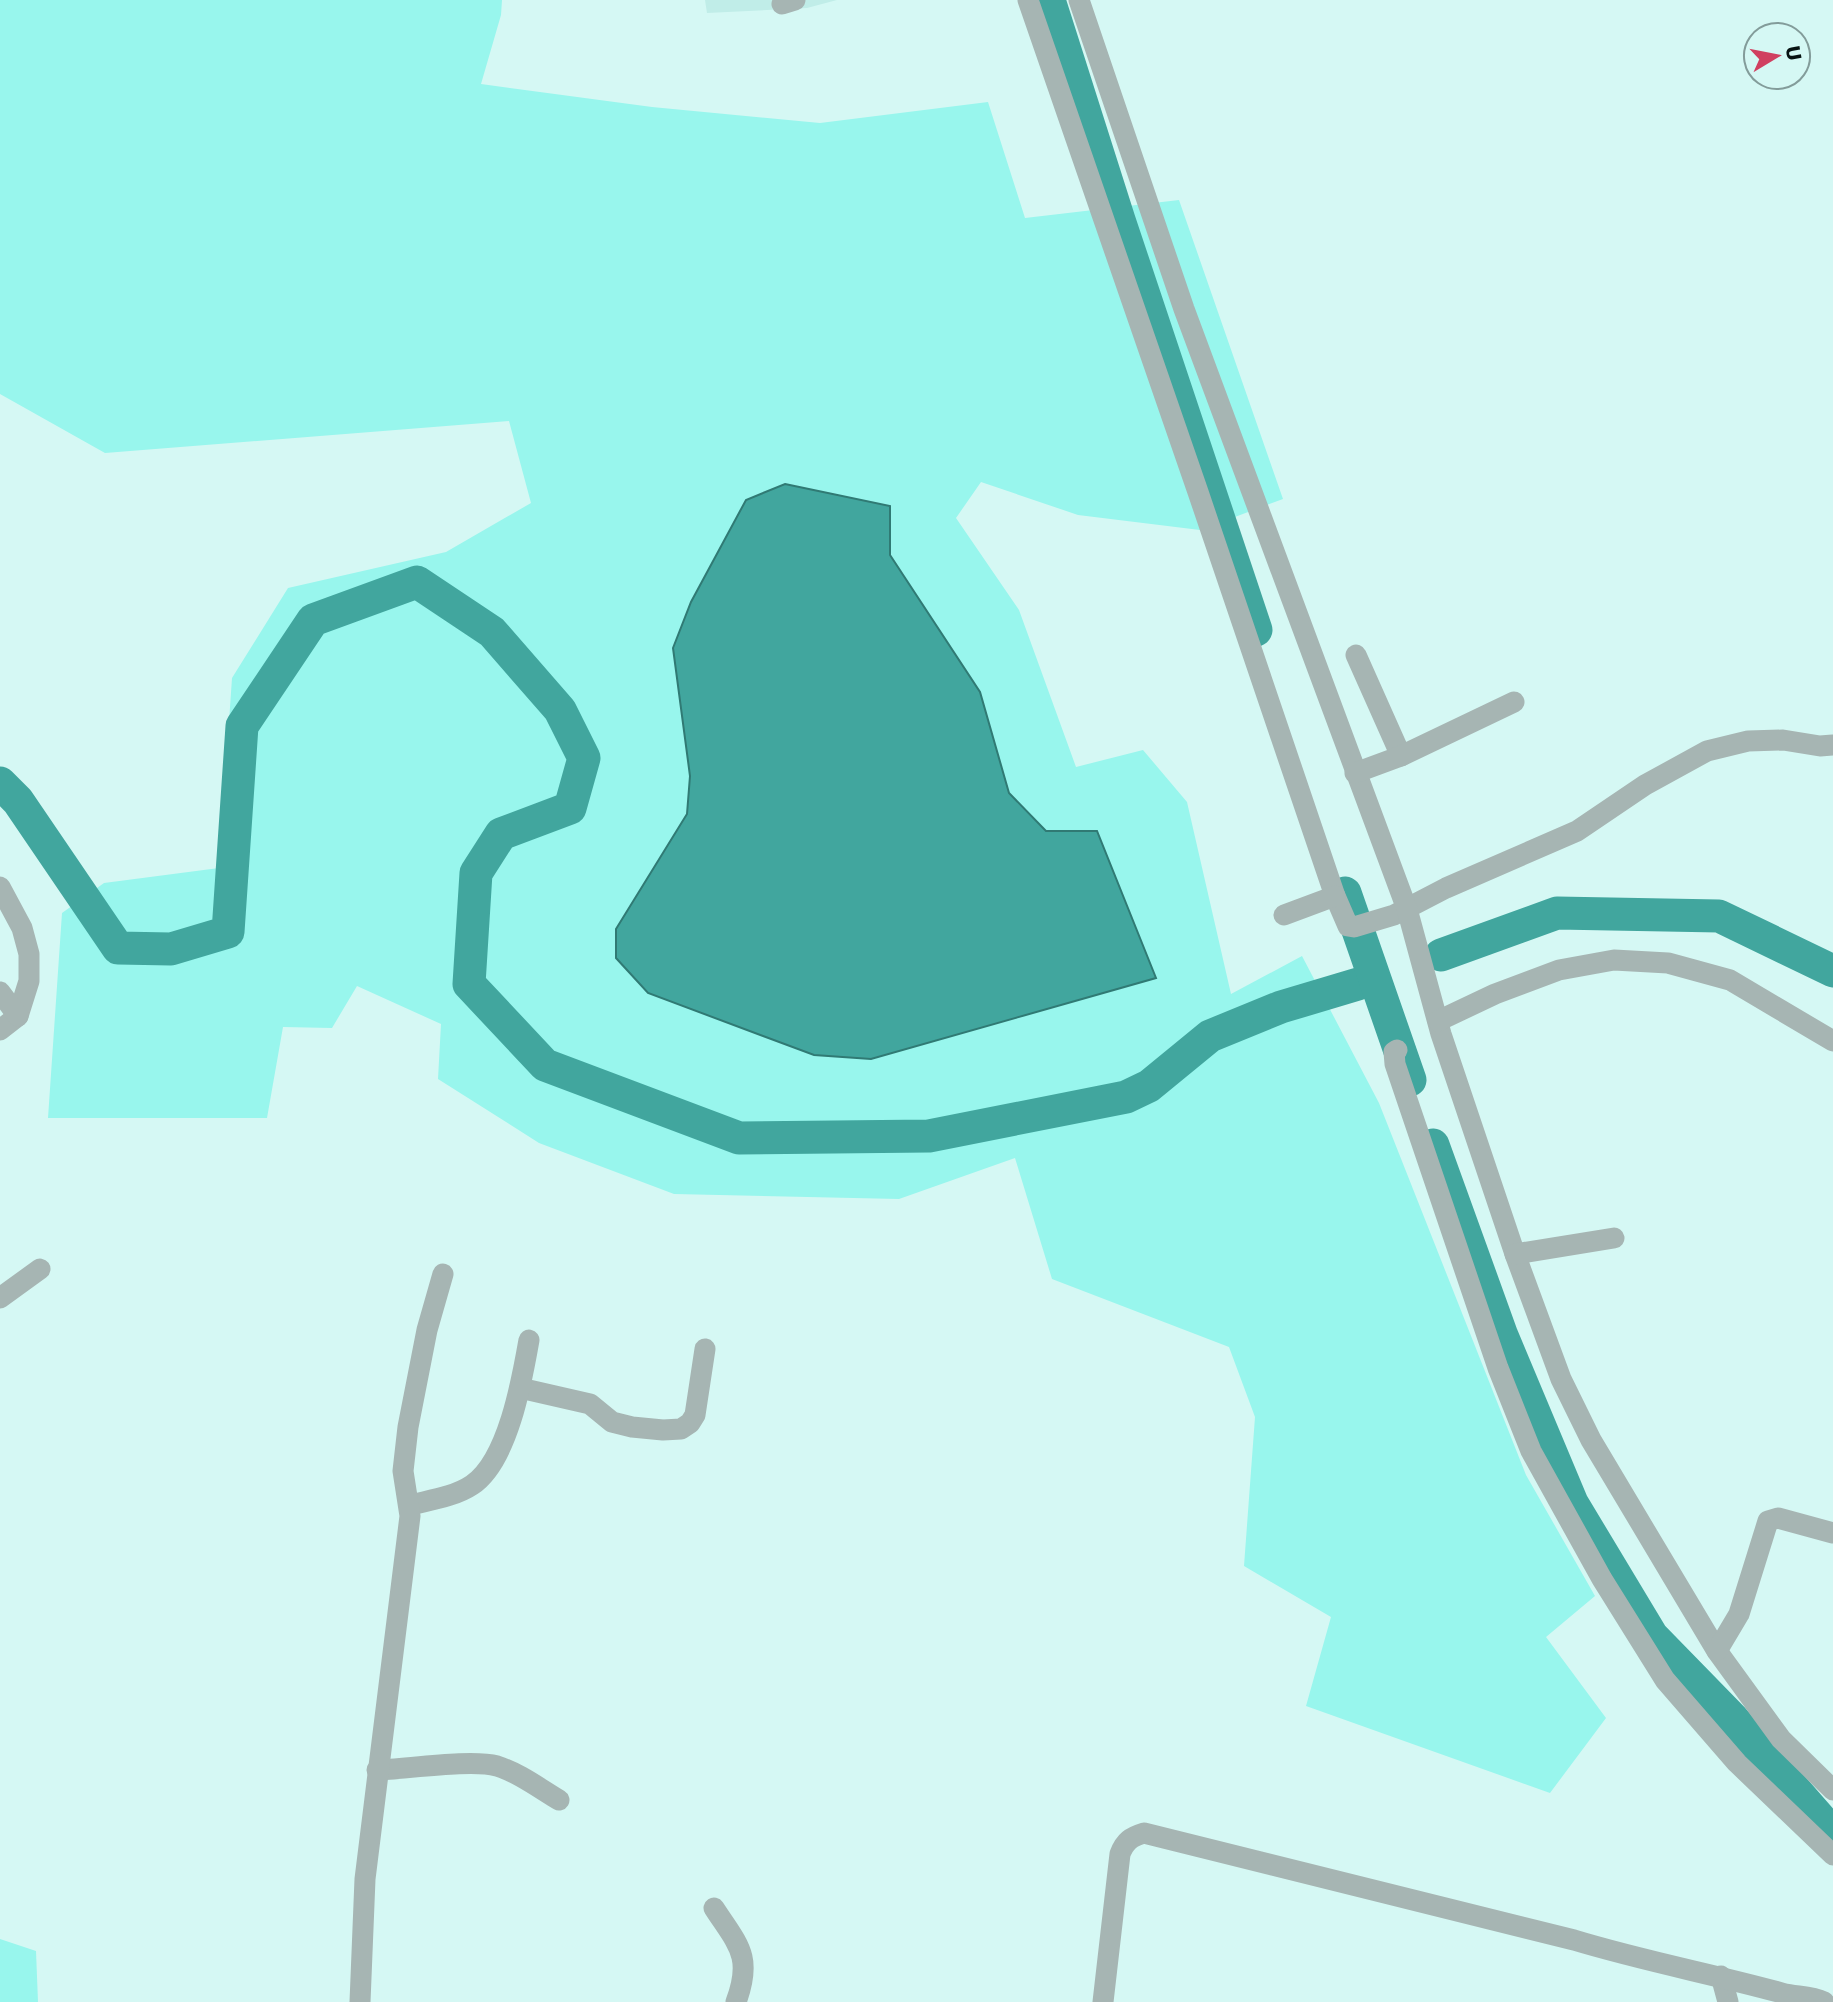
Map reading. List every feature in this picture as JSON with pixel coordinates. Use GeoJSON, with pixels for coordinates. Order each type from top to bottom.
{"type":"FeatureCollection","features":[{"type":"Feature","properties":{"kind":"street"},"geometry":{"type":"LineString","coordinates":[[1028,0],[1335,896],[1348,926],[1404,917],[1446,888],[1577,831],[1644,785],[1707,751],[1760,740],[1833,745]]}},
{"type":"Feature","properties":{"kind":"street"},"geometry":{"type":"LineString","coordinates":[[1079,0],[1184,309],[1355,773],[1515,1254],[1561,1380],[1591,1440],[1717,1651],[1781,1739],[1833,1790]]}},
{"type":"Feature","properties":{"kind":"street"},"geometry":{"type":"LineString","coordinates":[[1356,655],[1401,756]]}},
{"type":"Feature","properties":{"kind":"street"},"geometry":{"type":"LineString","coordinates":[[1355,773],[1401,756],[1514,702]]}},
{"type":"Feature","properties":{"kind":"street"},"geometry":{"type":"LineString","coordinates":[[0,887],[22,928],[29,954],[30,981],[18,1016],[0,1030]]}},
{"type":"Feature","properties":{"kind":"street"},"geometry":{"type":"LineString","coordinates":[[1284,915],[1335,896]]}},
{"type":"Feature","properties":{"kind":"street"},"geometry":{"type":"LineString","coordinates":[[1436,1013],[1559,970],[1614,960],[1641,961],[1668,963],[1730,980],[1833,1041]]}},
{"type":"Feature","properties":{"kind":"street"},"geometry":{"type":"LineString","coordinates":[[0,992],[18,1016]]}},
{"type":"Feature","properties":{"kind":"street"},"geometry":{"type":"LineString","coordinates":[[1397,1050],[1394,1052],[1394,1059],[1498,1368],[1531,1451],[1602,1579],[1665,1681],[1737,1763],[1833,1855]]}},
{"type":"Feature","properties":{"kind":"street"},"geometry":{"type":"LineString","coordinates":[[1515,1254],[1614,1238]]}},
{"type":"Feature","properties":{"kind":"street"},"geometry":{"type":"LineString","coordinates":[[0,1298],[40,1269]]}},
{"type":"Feature","properties":{"kind":"street"},"geometry":{"type":"LineString","coordinates":[[360,2002],[365,1879],[410,1505],[402,1471],[408,1427],[430,1320],[443,1274]]}},
{"type":"Feature","properties":{"kind":"street"},"geometry":{"type":"LineString","coordinates":[[410,1505],[451,1495],[471,1486],[480,1478],[497,1453],[520,1388],[529,1340]]}},
{"type":"Feature","properties":{"kind":"street"},"geometry":{"type":"LineString","coordinates":[[520,1388],[590,1404],[621,1425],[663,1430],[681,1429],[690,1423],[695,1415],[705,1349]]}},
{"type":"Feature","properties":{"kind":"street"},"geometry":{"type":"LineString","coordinates":[[1717,1651],[1739,1614],[1768,1521],[1778,1518],[1833,1533]]}},
{"type":"Feature","properties":{"kind":"street"},"geometry":{"type":"LineString","coordinates":[[377,1770],[478,1764],[496,1766],[559,1800]]}},
{"type":"Feature","properties":{"kind":"street"},"geometry":{"type":"LineString","coordinates":[[1103,2002],[1120,1854],[1130,1838],[1144,1833],[1547,1933],[1637,1959],[1721,1976],[1784,1994],[1809,1996],[1824,2002]]}},
{"type":"Feature","properties":{"kind":"street"},"geometry":{"type":"LineString","coordinates":[[714,1908],[745,1961],[745,1972],[736,2002]]}},
{"type":"Feature","properties":{"kind":"street"},"geometry":{"type":"LineString","coordinates":[[1721,1976],[1728,2002]]}},
{"type":"Feature","properties":{"kind":"shaded area"},"geometry":{"type":"Polygon","coordinates":[[[0,0],[502,0],[501,15],[481,84],[652,107],[820,123],[988,102],[1025,218],[1179,200],[1283,499],[1200,530],[1078,515],[981,482],[956,518],[1019,610],[1076,767],[1143,750],[1187,802],[1231,994],[1302,956],[1379,1103],[1526,1475],[1595,1596],[1546,1637],[1606,1718],[1550,1793],[1306,1706],[1331,1617],[1244,1566],[1255,1417],[1229,1347],[1052,1279],[1015,1158],[899,1199],[674,1194],[539,1143],[438,1079],[441,1024],[357,986],[332,1028],[283,1027],[267,1118],[48,1118],[62,913],[104,883],[219,868],[232,678],[288,588],[446,552],[531,503],[509,421],[105,453],[0,394],[0,0]]]}},
{"type":"Feature","properties":{"kind":"shaded area"},"geometry":{"type":"Polygon","coordinates":[[[705,0],[837,0],[807,8],[707,13],[705,0]]]}},
{"type":"Feature","properties":{"kind":"shaded area"},"geometry":{"type":"Polygon","coordinates":[[[785,484],[890,506],[890,555],[980,692],[1009,793],[1046,831],[1097,831],[1156,978],[871,1059],[814,1055],[648,993],[616,958],[616,929],[687,814],[690,776],[673,648],[691,602],[746,500],[785,484]]]}},
{"type":"Feature","properties":{"kind":"shaded area"},"geometry":{"type":"Polygon","coordinates":[[[0,1939],[36,1951],[38,2002],[0,2002],[0,1939]]]}},
{"type":"Feature","properties":{"kind":"waterway"},"geometry":{"type":"LineString","coordinates":[[1049,0],[1119,220],[1256,630]]}},
{"type":"Feature","properties":{"kind":"waterway"},"geometry":{"type":"LineString","coordinates":[[0,783],[18,801],[118,948],[171,949],[228,932],[242,726],[313,620],[417,582],[492,632],[560,710],[584,758],[570,808],[501,834],[476,873],[469,984],[545,1065],[739,1138],[929,1136],[1126,1097],[1149,1086],[1210,1036],[1281,1007],[1358,984]]}},
{"type":"Feature","properties":{"kind":"waterway"},"geometry":{"type":"LineString","coordinates":[[1345,893],[1410,1080]]}},
{"type":"Feature","properties":{"kind":"waterway"},"geometry":{"type":"LineString","coordinates":[[1441,955],[1557,913],[1719,916],[1833,971]]}},
{"type":"Feature","properties":{"kind":"waterway"},"geometry":{"type":"LineString","coordinates":[[1433,1145],[1502,1336],[1572,1503],[1652,1636],[1733,1719],[1833,1831]]}}]}
